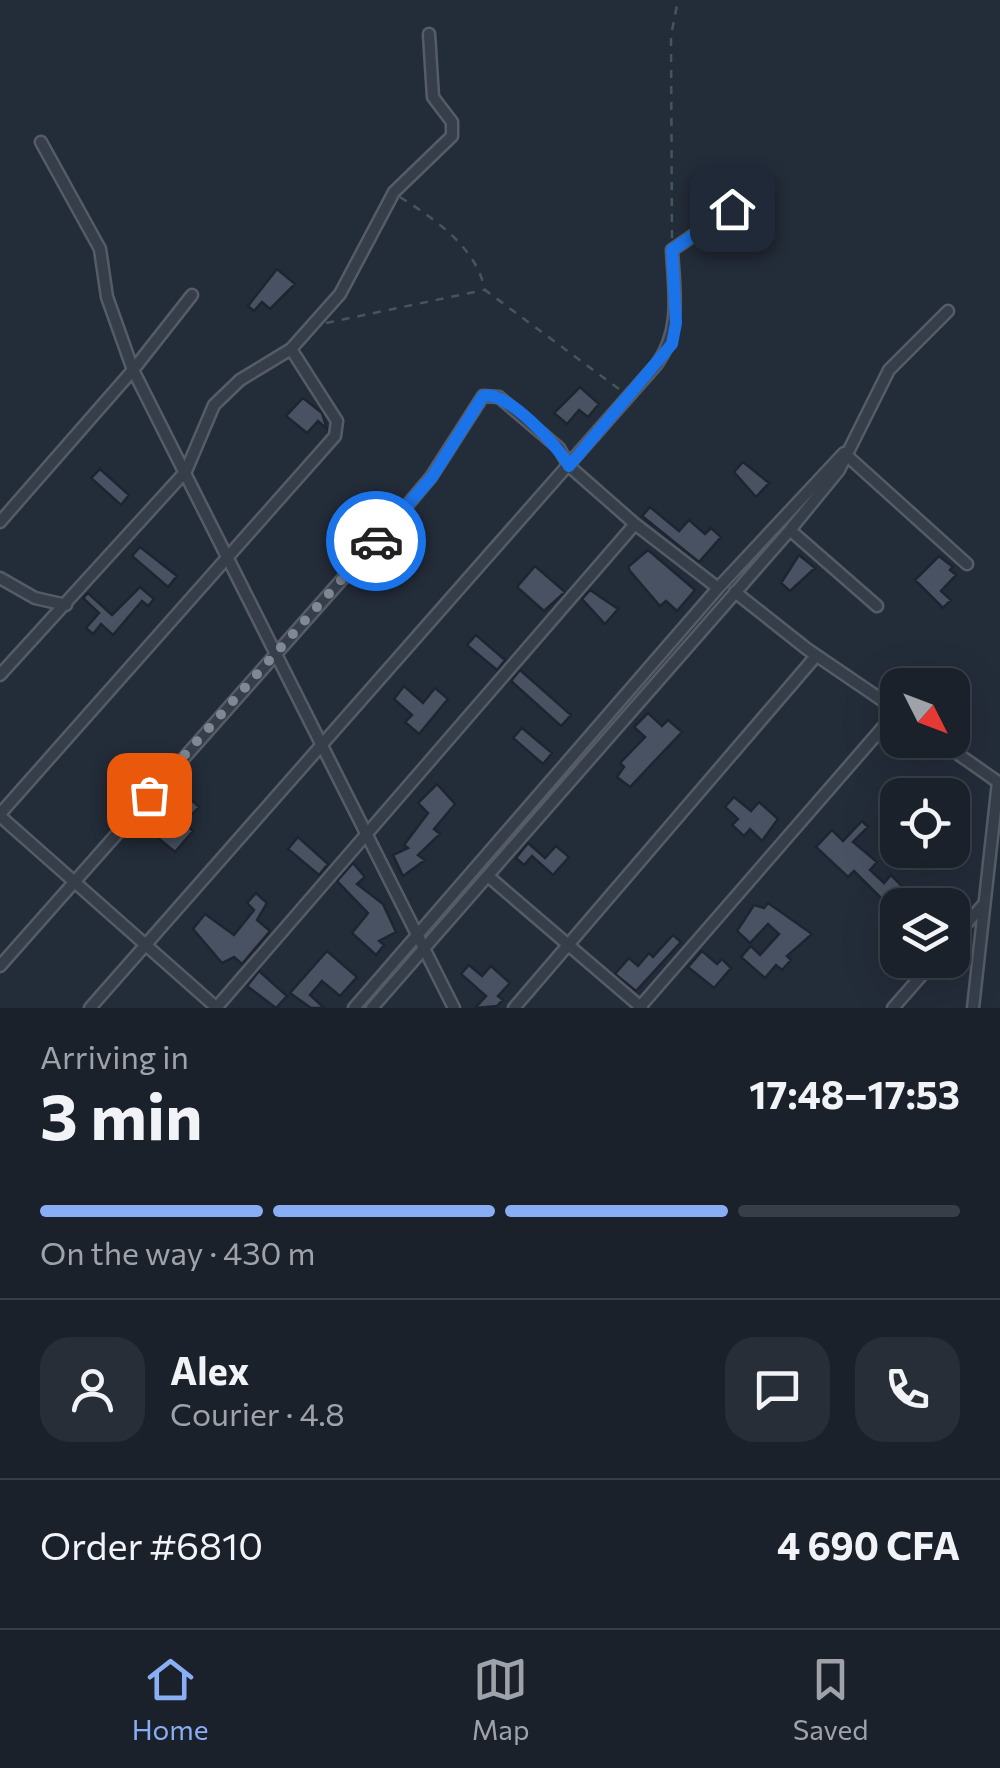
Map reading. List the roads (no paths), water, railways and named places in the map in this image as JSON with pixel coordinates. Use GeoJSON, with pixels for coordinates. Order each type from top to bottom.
{"type":"FeatureCollection","features":[{"type":"Feature","properties":{"kind":"street"},"geometry":{"type":"LineString","coordinates":[[0,675],[186,471],[214,404],[240,380],[291,350],[340,294],[394,192],[454,130],[433,97],[429,34]]}},
{"type":"Feature","properties":{"kind":"street"},"geometry":{"type":"LineString","coordinates":[[41,142],[100,249],[107,297],[134,370],[454,1008]]}},
{"type":"Feature","properties":{"kind":"street"},"geometry":{"type":"LineString","coordinates":[[90,1008],[672,344],[676,323],[672,250],[732,209]]}},
{"type":"Feature","properties":{"kind":"street"},"geometry":{"type":"LineString","coordinates":[[0,522],[134,370],[165,324],[192,295]]}},
{"type":"Feature","properties":{"kind":"street"},"geometry":{"type":"LineString","coordinates":[[354,1008],[718,588],[844,453],[866,424],[874,394],[889,370],[948,311]]}},
{"type":"Feature","properties":{"kind":"street"},"geometry":{"type":"LineString","coordinates":[[291,350],[340,428],[0,815],[217,1008],[634,524]]}},
{"type":"Feature","properties":{"kind":"street"},"geometry":{"type":"LineString","coordinates":[[0,966],[432,477],[483,396],[499,397],[559,448],[569,466],[634,524],[718,588]]}},
{"type":"Feature","properties":{"kind":"street"},"geometry":{"type":"LineString","coordinates":[[372,1008],[790,530],[839,470],[844,453]]}},
{"type":"Feature","properties":{"kind":"street"},"geometry":{"type":"LineString","coordinates":[[844,453],[967,564]]}},
{"type":"Feature","properties":{"kind":"street"},"geometry":{"type":"LineString","coordinates":[[790,530],[877,606]]}},
{"type":"Feature","properties":{"kind":"street"},"geometry":{"type":"LineString","coordinates":[[0,578],[40,600],[66,605]]}},
{"type":"Feature","properties":{"kind":"street"},"geometry":{"type":"LineString","coordinates":[[736,592],[816,656],[880,699]]}},
{"type":"Feature","properties":{"kind":"street"},"geometry":{"type":"LineString","coordinates":[[514,1008],[816,656]]}},
{"type":"Feature","properties":{"kind":"street"},"geometry":{"type":"LineString","coordinates":[[489,877],[640,1008],[880,731]]}},
{"type":"Feature","properties":{"kind":"street"},"geometry":{"type":"LineString","coordinates":[[964,758],[998,782],[973,1008]]}},
{"type":"Feature","properties":{"kind":"street"},"geometry":{"type":"LineString","coordinates":[[970,920],[984,904]]}},
{"type":"Feature","properties":{"kind":"street"},"geometry":{"type":"LineString","coordinates":[[893,1008],[919,978]]}}]}
